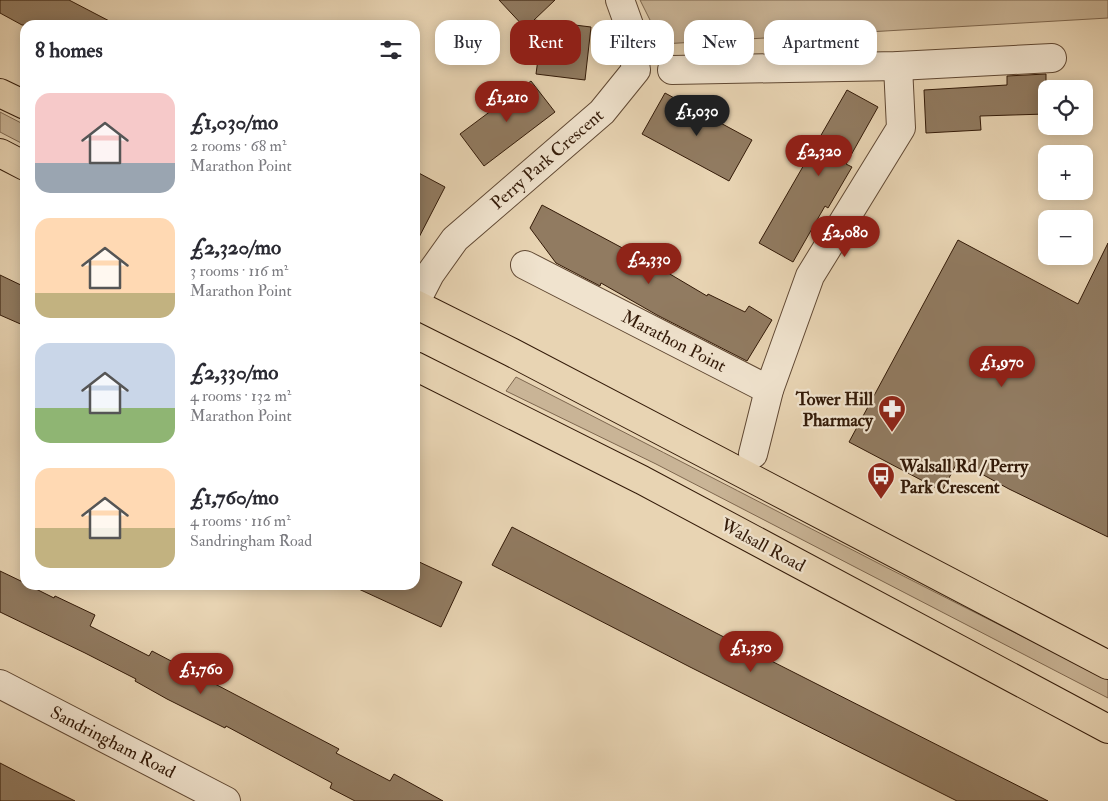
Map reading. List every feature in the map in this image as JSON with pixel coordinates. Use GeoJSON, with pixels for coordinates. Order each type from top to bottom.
{"type":"FeatureCollection","features":[{"type":"Feature","properties":{"kind":"highway"},"geometry":{"type":"LineString","coordinates":[[0,93],[20,103]]}},
{"type":"Feature","properties":{"kind":"highway"},"geometry":{"type":"LineString","coordinates":[[0,153],[20,163]]}},
{"type":"Feature","properties":{"kind":"highway"},"geometry":{"type":"LineString","coordinates":[[420,306],[511,352],[1108,665]]}},
{"type":"Feature","properties":{"kind":"highway","name":"Walsall Road"},"geometry":{"type":"LineString","coordinates":[[420,369],[642,480],[1108,729]]}},
{"type":"Feature","properties":{"kind":"street","name":"Perry Park Crescent"},"geometry":{"type":"LineString","coordinates":[[420,294],[430,274],[456,239],[602,112],[636,70],[629,25],[620,0]]}},
{"type":"Feature","properties":{"kind":"street"},"geometry":{"type":"LineString","coordinates":[[672,70],[898,66],[1052,58]]}},
{"type":"Feature","properties":{"kind":"street"},"geometry":{"type":"LineString","coordinates":[[753,454],[769,390],[810,276],[901,128],[898,66]]}},
{"type":"Feature","properties":{"kind":"street","name":"Marathon Point"},"geometry":{"type":"LineString","coordinates":[[525,265],[769,390]]}},
{"type":"Feature","properties":{"kind":"street","name":"Sandringham Road"},"geometry":{"type":"LineString","coordinates":[[0,684],[226,801]]}},
{"type":"Feature","properties":{"kind":"shaded area"},"geometry":{"type":"Polygon","coordinates":[[[640,0],[1108,0],[1108,18],[877,31],[877,20],[764,20],[764,38],[754,39],[754,20],[684,20],[684,43],[674,43],[674,20],[650,20],[640,0]]]}},
{"type":"Feature","properties":{"kind":"shaded area"},"geometry":{"type":"Polygon","coordinates":[[[0,112],[20,122],[20,142],[0,132],[0,112]]]}},
{"type":"Feature","properties":{"kind":"shaded area"},"geometry":{"type":"Polygon","coordinates":[[[516,377],[885,567],[1108,679],[1108,698],[656,464],[506,391],[516,377]]]}},
{"type":"Feature","properties":{"kind":"building"},"geometry":{"type":"Polygon","coordinates":[[[0,0],[69,0],[107,20],[20,20],[20,24],[0,13],[0,0]]]}},
{"type":"Feature","properties":{"kind":"building"},"geometry":{"type":"Polygon","coordinates":[[[499,0],[555,0],[534,20],[518,20],[499,0]]]}},
{"type":"Feature","properties":{"kind":"building"},"geometry":{"type":"Polygon","coordinates":[[[581,26],[591,27],[585,80],[536,74],[537,65],[581,65],[581,26]]]}},
{"type":"Feature","properties":{"kind":"building"},"geometry":{"type":"Polygon","coordinates":[[[1046,74],[1046,80],[1038,80],[1038,114],[980,116],[981,130],[926,133],[924,90],[1007,85],[1007,76],[1046,74]]]}},
{"type":"Feature","properties":{"kind":"building"},"geometry":{"type":"Polygon","coordinates":[[[531,81],[555,112],[484,166],[460,134],[531,81]]]}},
{"type":"Feature","properties":{"kind":"building"},"geometry":{"type":"Polygon","coordinates":[[[847,90],[878,107],[846,164],[852,167],[828,208],[825,206],[793,262],[759,243],[847,90]]]}},
{"type":"Feature","properties":{"kind":"building"},"geometry":{"type":"Polygon","coordinates":[[[665,93],[752,140],[729,181],[642,134],[665,93]]]}},
{"type":"Feature","properties":{"kind":"building"},"geometry":{"type":"Polygon","coordinates":[[[420,174],[445,187],[420,235],[420,174]]]}},
{"type":"Feature","properties":{"kind":"building"},"geometry":{"type":"Polygon","coordinates":[[[542,205],[658,267],[707,296],[708,294],[745,312],[749,306],[772,320],[747,361],[657,315],[601,283],[600,286],[556,263],[530,228],[542,205]]]}},
{"type":"Feature","properties":{"kind":"building"},"geometry":{"type":"Polygon","coordinates":[[[958,240],[1078,304],[1108,243],[1108,537],[1009,489],[958,461],[942,491],[849,442],[958,240]]]}},
{"type":"Feature","properties":{"kind":"building"},"geometry":{"type":"Polygon","coordinates":[[[0,275],[20,285],[20,324],[0,315],[0,275]]]}},
{"type":"Feature","properties":{"kind":"building"},"geometry":{"type":"Polygon","coordinates":[[[512,527],[716,633],[1048,801],[957,801],[690,667],[492,565],[512,527]]]}},
{"type":"Feature","properties":{"kind":"building"},"geometry":{"type":"Polygon","coordinates":[[[420,562],[462,582],[441,627],[361,590],[420,590],[420,562]]]}},
{"type":"Feature","properties":{"kind":"building"},"geometry":{"type":"Polygon","coordinates":[[[0,571],[20,581],[20,590],[38,590],[95,615],[90,626],[149,656],[152,651],[339,749],[336,753],[390,781],[394,774],[443,801],[355,801],[330,788],[332,783],[226,726],[225,728],[167,699],[135,681],[136,679],[0,612],[0,571]]]}},
{"type":"Feature","properties":{"kind":"building"},"geometry":{"type":"Polygon","coordinates":[[[0,763],[31,779],[75,801],[0,801],[0,763]]]}},
{"type":"Feature","properties":{"kind":"place","name":"Tower Hill Pharmacy"},"geometry":{"type":"Point","coordinates":[892,433]}},
{"type":"Feature","properties":{"kind":"place","name":"Walsall Rd / Perry Park Crescent"},"geometry":{"type":"Point","coordinates":[881,500]}}]}
